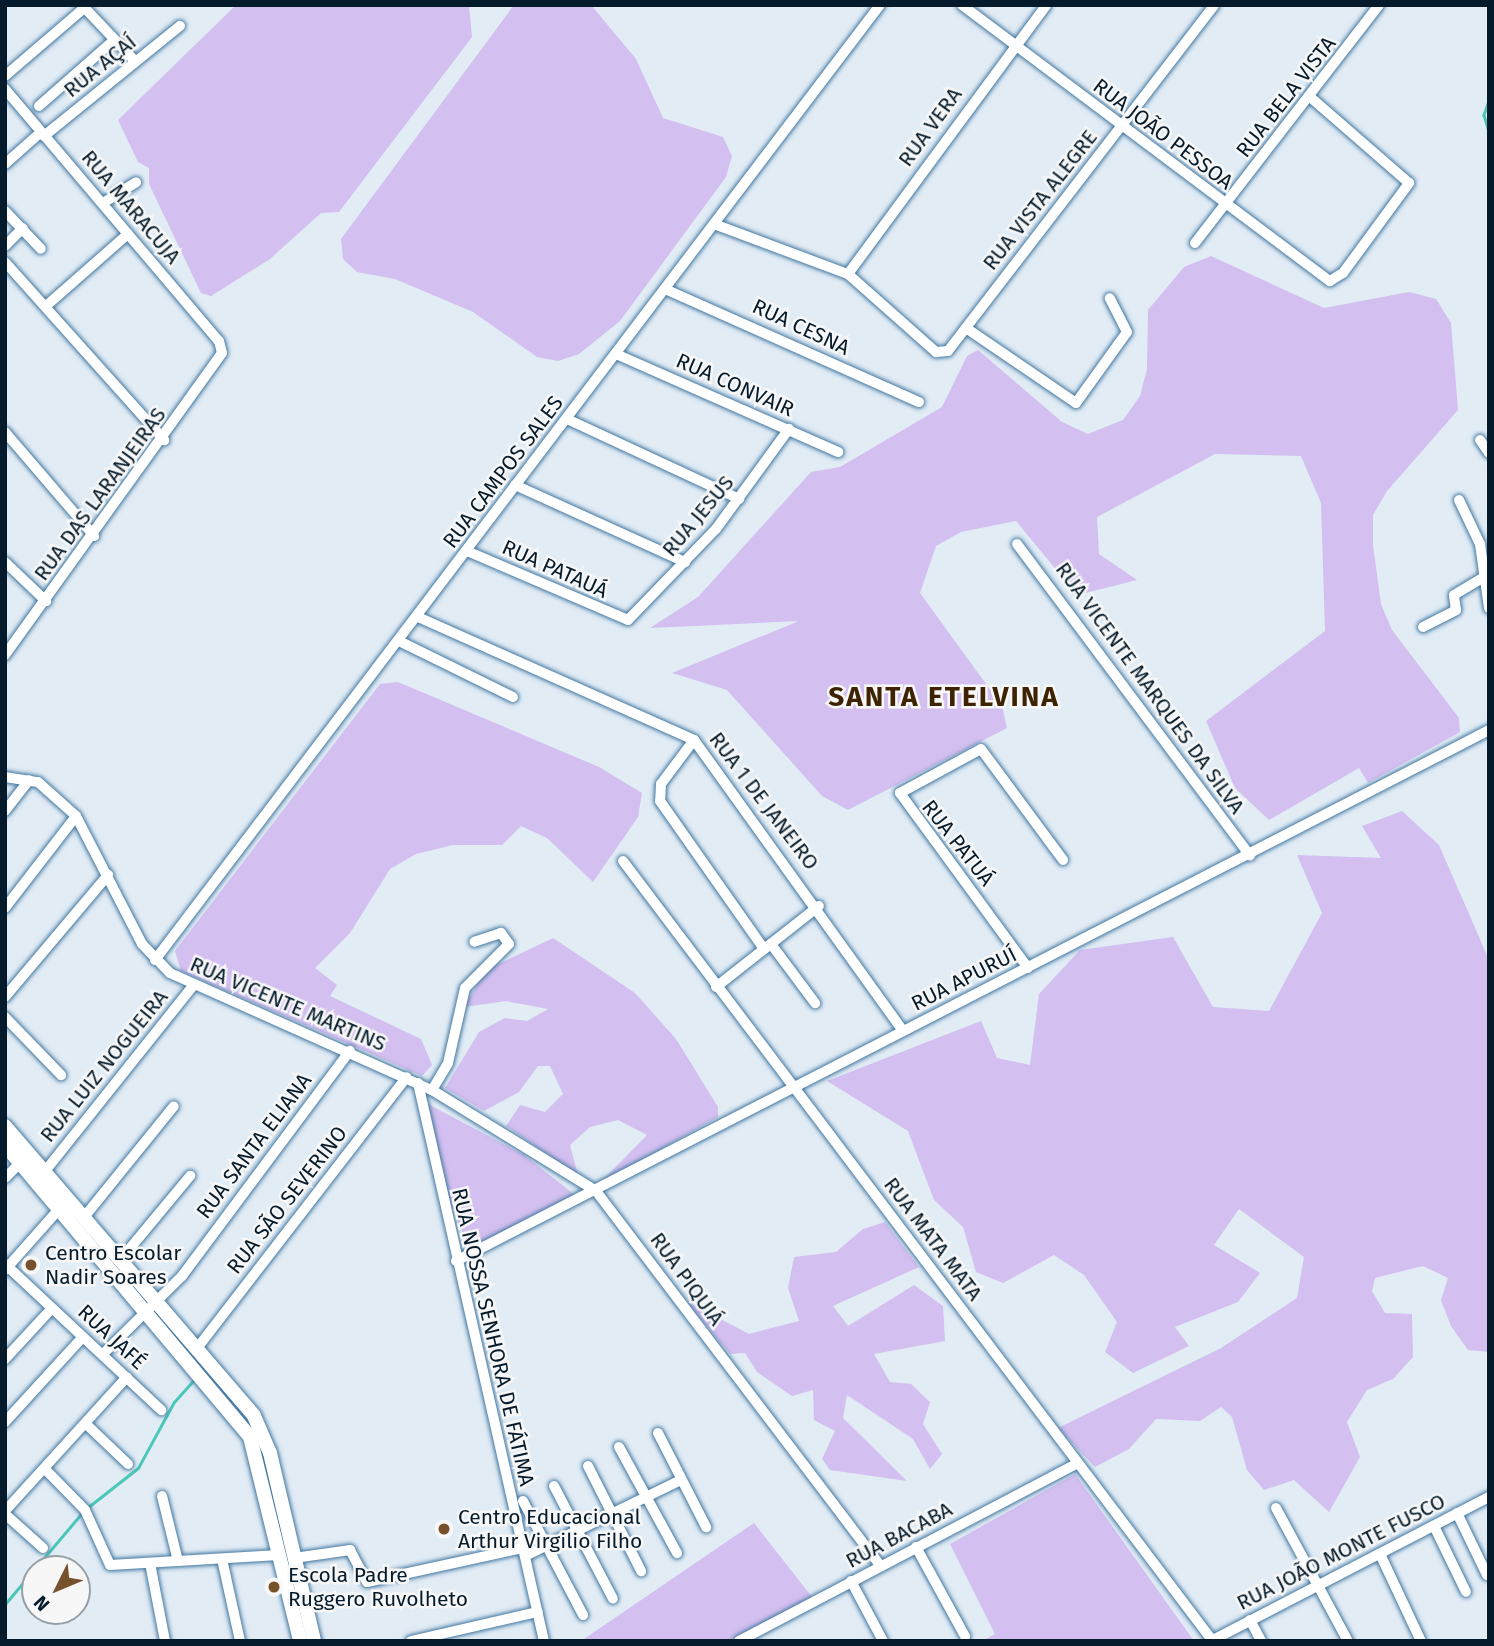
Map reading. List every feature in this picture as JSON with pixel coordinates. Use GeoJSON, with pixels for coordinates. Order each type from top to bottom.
{"type":"FeatureCollection","features":[{"type":"Feature","properties":{"kind":"main road"},"geometry":{"type":"LineString","coordinates":[[5,1126],[122,1258],[151,1303],[250,1437],[300,1641]]}},
{"type":"Feature","properties":{"kind":"main road"},"geometry":{"type":"LineString","coordinates":[[5,1145],[60,1208],[151,1303],[198,1347],[262,1430],[314,1641]]}},
{"type":"Feature","properties":{"kind":"street","name":"RUA CAMPOS SALES"},"geometry":{"type":"LineString","coordinates":[[155,960],[880,5]]}},
{"type":"Feature","properties":{"kind":"street","name":"RUA JOÃO PESSOA"},"geometry":{"type":"LineString","coordinates":[[962,5],[1320,279],[1343,273],[1409,183],[1391,164],[1310,97]]}},
{"type":"Feature","properties":{"kind":"street","name":"RUA VERA"},"geometry":{"type":"LineString","coordinates":[[848,274],[1046,5]]}},
{"type":"Feature","properties":{"kind":"street","name":"RUA VISTA ALEGRE"},"geometry":{"type":"LineString","coordinates":[[848,274],[936,352],[948,351],[1214,5]]}},
{"type":"Feature","properties":{"kind":"street"},"geometry":{"type":"LineString","coordinates":[[5,76],[83,6],[135,61]]}},
{"type":"Feature","properties":{"kind":"street","name":"RUA BELA VISTA"},"geometry":{"type":"LineString","coordinates":[[1195,243],[1379,6]]}},
{"type":"Feature","properties":{"kind":"street","name":"RUA AÇAÍ"},"geometry":{"type":"LineString","coordinates":[[5,164],[180,26]]}},
{"type":"Feature","properties":{"kind":"street"},"geometry":{"type":"LineString","coordinates":[[39,106],[114,40]]}},
{"type":"Feature","properties":{"kind":"street","name":"RUA MARACUJA"},"geometry":{"type":"LineString","coordinates":[[5,89],[219,341],[222,353]]}},
{"type":"Feature","properties":{"kind":"street"},"geometry":{"type":"LineString","coordinates":[[103,203],[136,182]]}},
{"type":"Feature","properties":{"kind":"street"},"geometry":{"type":"LineString","coordinates":[[5,211],[41,249]]}},
{"type":"Feature","properties":{"kind":"street"},"geometry":{"type":"LineString","coordinates":[[714,223],[848,274]]}},
{"type":"Feature","properties":{"kind":"street"},"geometry":{"type":"LineString","coordinates":[[5,246],[23,228]]}},
{"type":"Feature","properties":{"kind":"street"},"geometry":{"type":"LineString","coordinates":[[46,306],[128,234]]}},
{"type":"Feature","properties":{"kind":"street"},"geometry":{"type":"LineString","coordinates":[[5,262],[164,440]]}},
{"type":"Feature","properties":{"kind":"street","name":"RUA CESNA"},"geometry":{"type":"LineString","coordinates":[[665,289],[919,402]]}},
{"type":"Feature","properties":{"kind":"street"},"geometry":{"type":"LineString","coordinates":[[967,328],[1076,403],[1127,332],[1110,298]]}},
{"type":"Feature","properties":{"kind":"street","name":"RUA DAS LARANJEIRAS"},"geometry":{"type":"LineString","coordinates":[[5,655],[164,440],[222,353]]}},
{"type":"Feature","properties":{"kind":"street","name":"RUA CONVAIR"},"geometry":{"type":"LineString","coordinates":[[616,354],[838,452]]}},
{"type":"Feature","properties":{"kind":"street"},"geometry":{"type":"LineString","coordinates":[[567,419],[739,499]]}},
{"type":"Feature","properties":{"kind":"street","name":"RUA JESUS"},"geometry":{"type":"LineString","coordinates":[[628,620],[685,562],[739,499],[789,429]]}},
{"type":"Feature","properties":{"kind":"street"},"geometry":{"type":"LineString","coordinates":[[5,432],[94,536]]}},
{"type":"Feature","properties":{"kind":"street"},"geometry":{"type":"LineString","coordinates":[[1480,440],[1489,453]]}},
{"type":"Feature","properties":{"kind":"street"},"geometry":{"type":"LineString","coordinates":[[515,485],[685,562]]}},
{"type":"Feature","properties":{"kind":"street"},"geometry":{"type":"LineString","coordinates":[[1459,500],[1477,532],[1489,608]]}},
{"type":"Feature","properties":{"kind":"street","name":"RUA VICENTE MARQUES DA SILVA"},"geometry":{"type":"LineString","coordinates":[[1017,544],[1250,856]]}},
{"type":"Feature","properties":{"kind":"street","name":"RUA PATAUÁ"},"geometry":{"type":"LineString","coordinates":[[467,551],[628,620]]}},
{"type":"Feature","properties":{"kind":"street"},"geometry":{"type":"LineString","coordinates":[[5,562],[46,601]]}},
{"type":"Feature","properties":{"kind":"street"},"geometry":{"type":"LineString","coordinates":[[1423,627],[1456,610],[1454,595],[1486,576]]}},
{"type":"Feature","properties":{"kind":"street","name":"RUA 1 DE JANEIRO"},"geometry":{"type":"LineString","coordinates":[[418,617],[694,740],[819,906],[903,1031]]}},
{"type":"Feature","properties":{"kind":"street"},"geometry":{"type":"LineString","coordinates":[[399,641],[513,697]]}},
{"type":"Feature","properties":{"kind":"street","name":"RUA APURUÍ"},"geometry":{"type":"LineString","coordinates":[[456,1261],[796,1090],[903,1031],[1250,856],[1489,730]]}},
{"type":"Feature","properties":{"kind":"street"},"geometry":{"type":"LineString","coordinates":[[694,740],[661,784],[660,800],[767,946],[815,1003]]}},
{"type":"Feature","properties":{"kind":"street","name":"RUA PATUÁ"},"geometry":{"type":"LineString","coordinates":[[1028,968],[900,793],[981,748],[1063,860]]}},
{"type":"Feature","properties":{"kind":"street","name":"RUA VICENTE MARTINS"},"geometry":{"type":"LineString","coordinates":[[5,778],[29,780],[50,789],[76,816],[155,960],[192,987],[407,1077]]}},
{"type":"Feature","properties":{"kind":"street"},"geometry":{"type":"LineString","coordinates":[[5,811],[29,780]]}},
{"type":"Feature","properties":{"kind":"street"},"geometry":{"type":"LineString","coordinates":[[5,908],[76,816]]}},
{"type":"Feature","properties":{"kind":"street","name":"RUA MATA MATA"},"geometry":{"type":"LineString","coordinates":[[624,861],[1076,1464],[1212,1640]]}},
{"type":"Feature","properties":{"kind":"street"},"geometry":{"type":"LineString","coordinates":[[5,997],[108,875]]}},
{"type":"Feature","properties":{"kind":"street"},"geometry":{"type":"LineString","coordinates":[[716,987],[819,906]]}},
{"type":"Feature","properties":{"kind":"street"},"geometry":{"type":"LineString","coordinates":[[432,1090],[448,1063],[465,988],[509,944],[501,933],[474,942]]}},
{"type":"Feature","properties":{"kind":"street","name":"RUA LUIZ NOGUEIRA"},"geometry":{"type":"LineString","coordinates":[[46,1170],[192,987]]}},
{"type":"Feature","properties":{"kind":"street"},"geometry":{"type":"LineString","coordinates":[[5,1017],[61,1075]]}},
{"type":"Feature","properties":{"kind":"street","name":"RUA SANTA ELIANA"},"geometry":{"type":"LineString","coordinates":[[103,1354],[151,1303],[350,1051]]}},
{"type":"Feature","properties":{"kind":"street","name":"RUA PIQUIÁ"},"geometry":{"type":"LineString","coordinates":[[407,1077],[596,1191],[881,1566]]}},
{"type":"Feature","properties":{"kind":"street","name":"RUA SÃO SEVERINO"},"geometry":{"type":"LineString","coordinates":[[198,1347],[407,1077]]}},
{"type":"Feature","properties":{"kind":"street","name":"RUA NOSSA SENHORA DE FÁTIMA"},"geometry":{"type":"LineString","coordinates":[[418,1083],[456,1261],[544,1641]]}},
{"type":"Feature","properties":{"kind":"street"},"geometry":{"type":"LineString","coordinates":[[85,1216],[174,1106]]}},
{"type":"Feature","properties":{"kind":"street"},"geometry":{"type":"LineString","coordinates":[[5,1178],[21,1163]]}},
{"type":"Feature","properties":{"kind":"street"},"geometry":{"type":"LineString","coordinates":[[122,1258],[190,1176]]}},
{"type":"Feature","properties":{"kind":"street"},"geometry":{"type":"LineString","coordinates":[[6,1267],[60,1208]]}},
{"type":"Feature","properties":{"kind":"street","name":"RUA JAFÉ"},"geometry":{"type":"LineString","coordinates":[[6,1267],[161,1410]]}},
{"type":"Feature","properties":{"kind":"street"},"geometry":{"type":"LineString","coordinates":[[5,1359],[52,1308]]}},
{"type":"Feature","properties":{"kind":"street"},"geometry":{"type":"LineString","coordinates":[[5,1422],[82,1337]]}},
{"type":"Feature","properties":{"kind":"street"},"geometry":{"type":"LineString","coordinates":[[43,1548],[5,1513],[127,1377]]}},
{"type":"Feature","properties":{"kind":"street"},"geometry":{"type":"LineString","coordinates":[[86,1424],[128,1464]]}},
{"type":"Feature","properties":{"kind":"street"},"geometry":{"type":"LineString","coordinates":[[658,1433],[706,1527]]}},
{"type":"Feature","properties":{"kind":"street"},"geometry":{"type":"LineString","coordinates":[[620,1447],[677,1553]]}},
{"type":"Feature","properties":{"kind":"street","name":"RUA BACABA"},"geometry":{"type":"LineString","coordinates":[[739,1641],[1076,1464]]}},
{"type":"Feature","properties":{"kind":"street"},"geometry":{"type":"LineString","coordinates":[[588,1466],[641,1571]]}},
{"type":"Feature","properties":{"kind":"street"},"geometry":{"type":"LineString","coordinates":[[45,1469],[85,1510],[100,1555],[115,1566],[279,1555]]}},
{"type":"Feature","properties":{"kind":"street"},"geometry":{"type":"LineString","coordinates":[[294,1558],[350,1550],[367,1582],[524,1552],[546,1547],[579,1532],[681,1480]]}},
{"type":"Feature","properties":{"kind":"street"},"geometry":{"type":"LineString","coordinates":[[554,1486],[613,1599]]}},
{"type":"Feature","properties":{"kind":"street"},"geometry":{"type":"LineString","coordinates":[[162,1496],[178,1561]]}},
{"type":"Feature","properties":{"kind":"street","name":"RUA JOÃO MONTE FUSCO"},"geometry":{"type":"LineString","coordinates":[[1212,1640],[1489,1497]]}},
{"type":"Feature","properties":{"kind":"street"},"geometry":{"type":"LineString","coordinates":[[523,1501],[583,1615]]}},
{"type":"Feature","properties":{"kind":"street"},"geometry":{"type":"LineString","coordinates":[[1276,1508],[1348,1641]]}},
{"type":"Feature","properties":{"kind":"street"},"geometry":{"type":"LineString","coordinates":[[1457,1513],[1488,1575]]}},
{"type":"Feature","properties":{"kind":"street"},"geometry":{"type":"LineString","coordinates":[[1434,1526],[1466,1592]]}},
{"type":"Feature","properties":{"kind":"street"},"geometry":{"type":"LineString","coordinates":[[916,1547],[965,1636]]}},
{"type":"Feature","properties":{"kind":"street"},"geometry":{"type":"LineString","coordinates":[[1380,1554],[1421,1641]]}},
{"type":"Feature","properties":{"kind":"street"},"geometry":{"type":"LineString","coordinates":[[222,1559],[240,1641]]}},
{"type":"Feature","properties":{"kind":"street"},"geometry":{"type":"LineString","coordinates":[[150,1563],[165,1641]]}},
{"type":"Feature","properties":{"kind":"street"},"geometry":{"type":"LineString","coordinates":[[851,1581],[883,1641]]}},
{"type":"Feature","properties":{"kind":"street"},"geometry":{"type":"LineString","coordinates":[[411,1641],[538,1612]]}},
{"type":"Feature","properties":{"kind":"street"},"geometry":{"type":"LineString","coordinates":[[1250,1620],[1261,1641]]}},
{"type":"Feature","properties":{"kind":"shaded area"},"geometry":{"type":"Polygon","coordinates":[[[236,5],[469,5],[472,37],[339,212],[321,213],[270,259],[211,296],[201,293],[149,184],[149,168],[138,162],[118,120],[236,5]]]}},
{"type":"Feature","properties":{"kind":"shaded area"},"geometry":{"type":"Polygon","coordinates":[[[514,5],[591,5],[636,59],[663,118],[723,137],[732,156],[726,177],[620,321],[579,354],[558,361],[537,357],[473,312],[395,279],[357,272],[343,259],[341,239],[514,5]]]}},
{"type":"Feature","properties":{"kind":"shaded area"},"geometry":{"type":"Polygon","coordinates":[[[1211,256],[1324,308],[1409,292],[1436,299],[1451,323],[1458,410],[1387,491],[1373,515],[1373,545],[1381,604],[1392,630],[1459,718],[1460,732],[1368,783],[1359,768],[1269,820],[1235,788],[1206,721],[1325,631],[1321,503],[1301,456],[1215,454],[1097,517],[1099,554],[1137,580],[1077,595],[1016,521],[961,532],[936,546],[920,593],[1002,706],[1007,728],[848,810],[822,796],[727,690],[672,673],[799,621],[650,628],[698,597],[811,472],[840,467],[942,407],[967,356],[978,350],[1062,422],[1088,434],[1123,420],[1140,396],[1147,369],[1148,310],[1184,267],[1211,256]]]}},
{"type":"Feature","properties":{"kind":"shaded area"},"geometry":{"type":"Polygon","coordinates":[[[398,682],[599,767],[642,793],[638,817],[593,882],[547,838],[521,826],[502,845],[453,845],[416,854],[390,869],[350,933],[315,968],[337,985],[330,996],[421,1039],[432,1065],[422,1076],[181,971],[175,951],[380,684],[398,682]]]}},
{"type":"Feature","properties":{"kind":"shaded area"},"geometry":{"type":"Polygon","coordinates":[[[1402,811],[1439,845],[1489,960],[1489,1352],[1468,1350],[1451,1326],[1441,1300],[1448,1278],[1423,1266],[1375,1278],[1372,1291],[1385,1313],[1412,1314],[1413,1357],[1393,1379],[1367,1390],[1347,1422],[1360,1457],[1329,1512],[1294,1480],[1264,1490],[1247,1470],[1232,1417],[1221,1407],[1200,1421],[1156,1419],[1129,1449],[1095,1467],[1058,1428],[1221,1348],[1297,1298],[1304,1257],[1239,1209],[1214,1245],[1260,1273],[1238,1302],[1175,1327],[1189,1346],[1133,1373],[1105,1352],[1117,1322],[1084,1275],[1054,1255],[1003,1283],[976,1272],[963,1227],[934,1200],[908,1131],[827,1081],[981,1021],[997,1058],[1030,1065],[1039,994],[1080,950],[1173,937],[1213,1007],[1269,1011],[1322,913],[1297,855],[1381,858],[1362,826],[1402,811]]]}},
{"type":"Feature","properties":{"kind":"shaded area"},"geometry":{"type":"Polygon","coordinates":[[[553,938],[635,993],[676,1039],[718,1107],[718,1117],[600,1183],[647,1135],[618,1120],[590,1127],[570,1145],[578,1175],[506,1126],[520,1105],[545,1112],[563,1094],[550,1066],[538,1066],[519,1092],[484,1111],[445,1088],[479,1032],[505,1018],[527,1021],[548,1009],[506,1001],[464,1007],[486,970],[553,938]]]}},
{"type":"Feature","properties":{"kind":"shaded area"},"geometry":{"type":"Polygon","coordinates":[[[428,1104],[524,1155],[575,1195],[471,1250],[451,1206],[428,1104]]]}},
{"type":"Feature","properties":{"kind":"shaded area"},"geometry":{"type":"Polygon","coordinates":[[[885,1222],[919,1267],[833,1306],[848,1326],[914,1285],[943,1306],[945,1341],[874,1354],[890,1382],[911,1384],[930,1402],[923,1424],[942,1454],[930,1469],[913,1439],[847,1395],[843,1418],[907,1481],[830,1470],[822,1459],[835,1431],[814,1420],[813,1390],[792,1396],[757,1372],[745,1353],[730,1354],[686,1301],[749,1334],[799,1321],[788,1288],[794,1257],[836,1252],[863,1229],[885,1222]]]}},
{"type":"Feature","properties":{"kind":"shaded area"},"geometry":{"type":"Polygon","coordinates":[[[152,1305],[253,1426],[276,1518],[254,1445],[152,1305]]]}},
{"type":"Feature","properties":{"kind":"shaded area"},"geometry":{"type":"Polygon","coordinates":[[[1075,1474],[1194,1641],[982,1641],[995,1634],[950,1544],[1075,1474]]]}},
{"type":"Feature","properties":{"kind":"shaded area"},"geometry":{"type":"Polygon","coordinates":[[[754,1523],[812,1597],[730,1641],[581,1641],[754,1523]]]}},
{"type":"Feature","properties":{"kind":"waterway"},"geometry":{"type":"LineString","coordinates":[[1489,101],[1484,115],[1489,131]]}},
{"type":"Feature","properties":{"kind":"waterway"},"geometry":{"type":"LineString","coordinates":[[87,1508],[138,1468],[174,1402],[195,1379]]}},
{"type":"Feature","properties":{"kind":"waterway"},"geometry":{"type":"LineString","coordinates":[[5,1604],[82,1513]]}},
{"type":"Feature","properties":{"kind":"place","name":"Centro Escolar Nadir Soares"},"geometry":{"type":"Point","coordinates":[31,1265]}},
{"type":"Feature","properties":{"kind":"place","name":"Centro Educacional Arthur Virgilio Filho"},"geometry":{"type":"Point","coordinates":[444,1529]}},
{"type":"Feature","properties":{"kind":"place","name":"Escola Padre Ruggero Ruvolheto"},"geometry":{"type":"Point","coordinates":[274,1587]}},
{"type":"Feature","properties":{"kind":"district","name":"SANTA ETELVINA"},"geometry":{"type":"Point","coordinates":[944,697]}}]}
